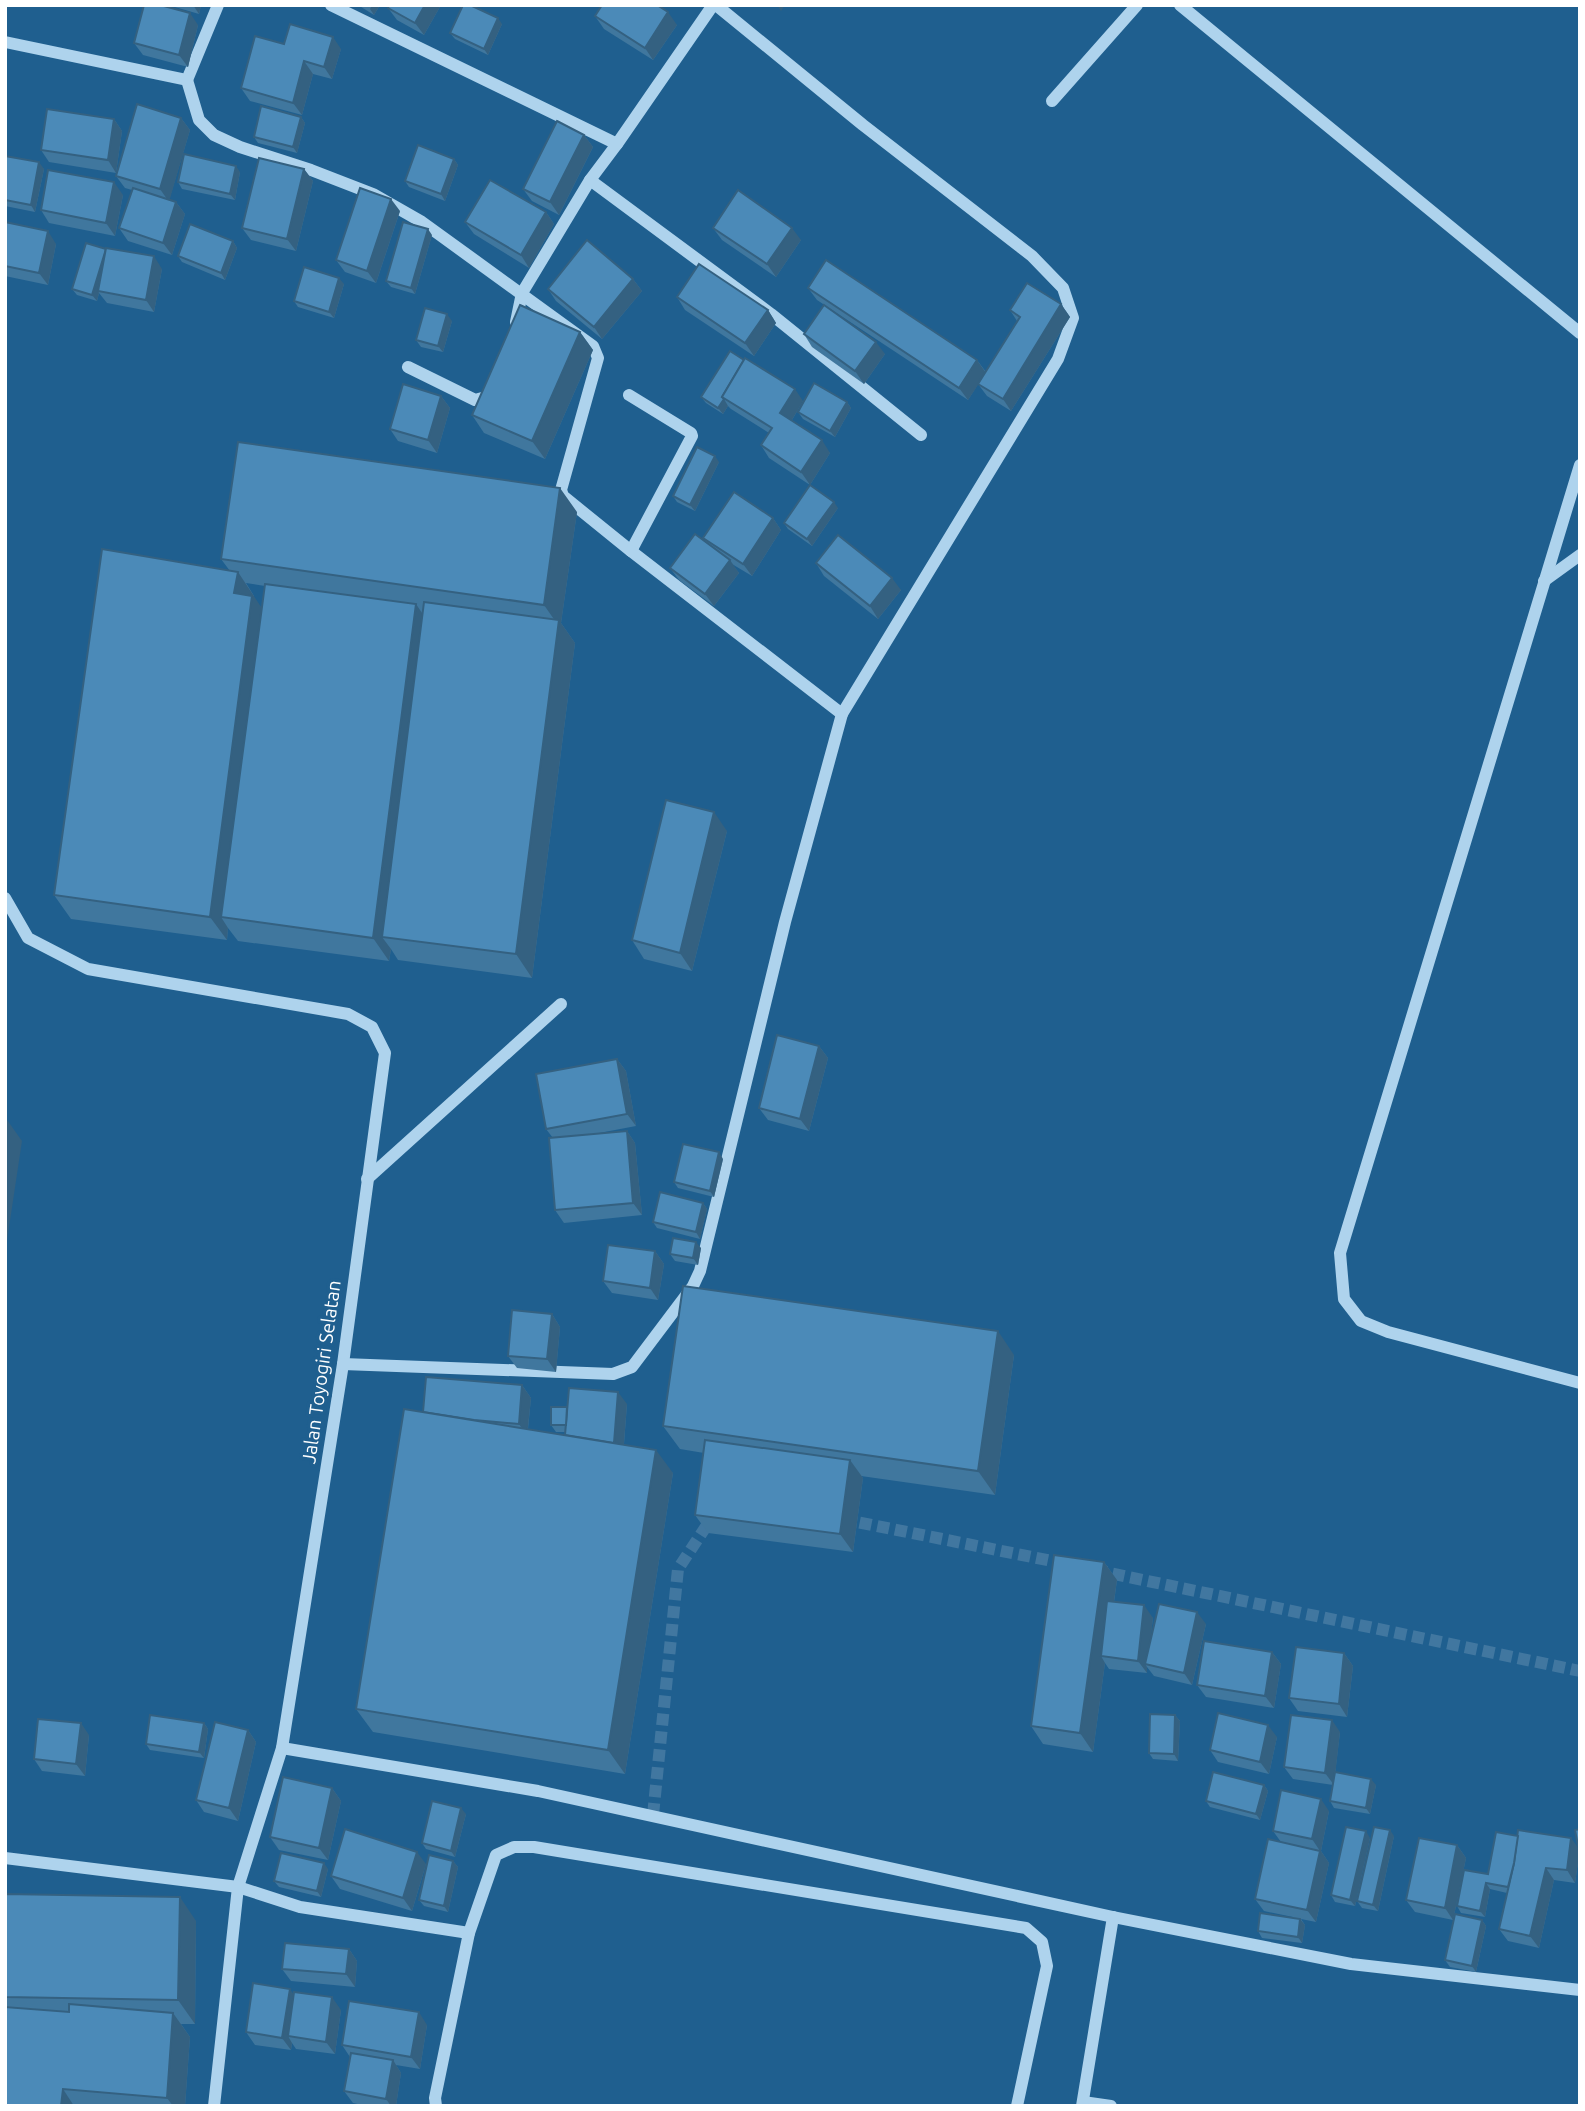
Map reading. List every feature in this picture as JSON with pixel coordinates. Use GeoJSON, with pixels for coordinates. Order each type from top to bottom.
{"type":"FeatureCollection","features":[{"type":"Feature","properties":{"kind":"street"},"geometry":{"type":"LineString","coordinates":[[218,5],[187,80],[199,120],[214,135],[240,147],[373,194],[422,222],[593,346],[598,358],[561,491],[563,496],[842,714]]}},
{"type":"Feature","properties":{"kind":"street"},"geometry":{"type":"LineString","coordinates":[[331,5],[617,144]]}},
{"type":"Feature","properties":{"kind":"street"},"geometry":{"type":"LineString","coordinates":[[343,1364],[613,1374],[632,1367],[693,1286],[700,1271],[785,922],[842,714],[1058,359],[1073,318],[1063,288],[1032,256],[863,125],[715,5],[590,180],[522,293],[513,333]]}},
{"type":"Feature","properties":{"kind":"street"},"geometry":{"type":"LineString","coordinates":[[1052,101],[1137,5]]}},
{"type":"Feature","properties":{"kind":"street"},"geometry":{"type":"LineString","coordinates":[[1180,5],[1580,333]]}},
{"type":"Feature","properties":{"kind":"street"},"geometry":{"type":"LineString","coordinates":[[5,42],[187,80]]}},
{"type":"Feature","properties":{"kind":"street"},"geometry":{"type":"LineString","coordinates":[[590,180],[771,314],[921,435]]}},
{"type":"Feature","properties":{"kind":"street"},"geometry":{"type":"LineString","coordinates":[[408,367],[475,400],[492,396],[500,387]]}},
{"type":"Feature","properties":{"kind":"street"},"geometry":{"type":"LineString","coordinates":[[629,395],[692,436],[631,551]]}},
{"type":"Feature","properties":{"kind":"street"},"geometry":{"type":"LineString","coordinates":[[1580,465],[1340,1253],[1344,1299],[1361,1321],[1388,1332],[1580,1383]]}},
{"type":"Feature","properties":{"kind":"street"},"geometry":{"type":"LineString","coordinates":[[1544,581],[1580,555]]}},
{"type":"Feature","properties":{"kind":"street","name":"Jalan Toyogiri Selatan"},"geometry":{"type":"LineString","coordinates":[[5,898],[28,938],[88,969],[348,1014],[372,1027],[385,1053],[343,1364],[282,1748],[238,1887],[214,2106]]}},
{"type":"Feature","properties":{"kind":"street"},"geometry":{"type":"LineString","coordinates":[[367,1179],[561,1004]]}},
{"type":"Feature","properties":{"kind":"street"},"geometry":{"type":"LineString","coordinates":[[282,1748],[538,1791],[1113,1917],[1351,1964],[1580,1990]]}},
{"type":"Feature","properties":{"kind":"street"},"geometry":{"type":"LineString","coordinates":[[436,2106],[435,2098],[468,1933],[496,1855],[514,1847],[534,1847],[1026,1928],[1042,1942],[1047,1966],[1017,2106]]}},
{"type":"Feature","properties":{"kind":"street"},"geometry":{"type":"LineString","coordinates":[[5,1858],[238,1887],[300,1907],[468,1933]]}},
{"type":"Feature","properties":{"kind":"street"},"geometry":{"type":"LineString","coordinates":[[1111,2106],[1082,2104],[1113,1917]]}},
{"type":"Feature","properties":{"kind":"building"},"geometry":{"type":"Polygon","coordinates":[[[144,5],[160,5],[190,13],[179,55],[134,43],[144,5]]]}},
{"type":"Feature","properties":{"kind":"building"},"geometry":{"type":"Polygon","coordinates":[[[389,5],[425,5],[415,23],[388,8],[389,5]]]}},
{"type":"Feature","properties":{"kind":"building"},"geometry":{"type":"Polygon","coordinates":[[[463,5],[470,5],[498,18],[484,49],[450,33],[463,5]]]}},
{"type":"Feature","properties":{"kind":"building"},"geometry":{"type":"Polygon","coordinates":[[[602,5],[657,5],[668,12],[645,48],[595,16],[602,5]]]}},
{"type":"Feature","properties":{"kind":"building"},"geometry":{"type":"Polygon","coordinates":[[[290,24],[333,37],[324,67],[304,61],[293,103],[241,88],[255,36],[284,44],[290,24]]]}},
{"type":"Feature","properties":{"kind":"building"},"geometry":{"type":"Polygon","coordinates":[[[137,104],[181,118],[160,189],[116,176],[137,104]]]}},
{"type":"Feature","properties":{"kind":"building"},"geometry":{"type":"Polygon","coordinates":[[[261,106],[301,117],[293,147],[254,137],[261,106]]]}},
{"type":"Feature","properties":{"kind":"building"},"geometry":{"type":"Polygon","coordinates":[[[47,109],[114,119],[108,160],[41,150],[47,109]]]}},
{"type":"Feature","properties":{"kind":"building"},"geometry":{"type":"Polygon","coordinates":[[[557,121],[584,135],[550,202],[523,189],[557,121]]]}},
{"type":"Feature","properties":{"kind":"building"},"geometry":{"type":"Polygon","coordinates":[[[418,145],[454,159],[441,194],[405,181],[418,145]]]}},
{"type":"Feature","properties":{"kind":"building"},"geometry":{"type":"Polygon","coordinates":[[[184,154],[236,166],[230,194],[178,182],[184,154]]]}},
{"type":"Feature","properties":{"kind":"building"},"geometry":{"type":"Polygon","coordinates":[[[5,156],[39,162],[31,205],[5,200],[5,156]]]}},
{"type":"Feature","properties":{"kind":"building"},"geometry":{"type":"Polygon","coordinates":[[[259,158],[304,169],[287,239],[242,228],[259,158]]]}},
{"type":"Feature","properties":{"kind":"building"},"geometry":{"type":"Polygon","coordinates":[[[48,170],[114,182],[106,223],[41,210],[48,170]]]}},
{"type":"Feature","properties":{"kind":"building"},"geometry":{"type":"Polygon","coordinates":[[[490,180],[546,212],[521,255],[465,222],[490,180]]]}},
{"type":"Feature","properties":{"kind":"building"},"geometry":{"type":"Polygon","coordinates":[[[133,188],[176,202],[163,243],[119,228],[133,188]]]}},
{"type":"Feature","properties":{"kind":"building"},"geometry":{"type":"Polygon","coordinates":[[[360,188],[391,199],[367,271],[336,260],[360,188]]]}},
{"type":"Feature","properties":{"kind":"building"},"geometry":{"type":"Polygon","coordinates":[[[738,190],[792,228],[767,264],[713,228],[738,190]]]}},
{"type":"Feature","properties":{"kind":"building"},"geometry":{"type":"Polygon","coordinates":[[[5,222],[48,231],[39,273],[5,266],[5,222]]]}},
{"type":"Feature","properties":{"kind":"building"},"geometry":{"type":"Polygon","coordinates":[[[403,222],[428,229],[411,288],[386,281],[403,222]]]}},
{"type":"Feature","properties":{"kind":"building"},"geometry":{"type":"Polygon","coordinates":[[[190,224],[233,241],[221,273],[178,256],[190,224]]]}},
{"type":"Feature","properties":{"kind":"building"},"geometry":{"type":"Polygon","coordinates":[[[587,240],[633,279],[594,327],[548,289],[587,240]]]}},
{"type":"Feature","properties":{"kind":"building"},"geometry":{"type":"Polygon","coordinates":[[[86,243],[106,249],[92,295],[72,289],[86,243]]]}},
{"type":"Feature","properties":{"kind":"building"},"geometry":{"type":"Polygon","coordinates":[[[106,248],[154,256],[146,300],[98,291],[106,248]]]}},
{"type":"Feature","properties":{"kind":"building"},"geometry":{"type":"Polygon","coordinates":[[[826,260],[977,360],[959,388],[808,288],[826,260]]]}},
{"type":"Feature","properties":{"kind":"building"},"geometry":{"type":"Polygon","coordinates":[[[699,264],[768,310],[745,343],[677,297],[699,264]]]}},
{"type":"Feature","properties":{"kind":"building"},"geometry":{"type":"Polygon","coordinates":[[[304,267],[339,278],[329,312],[294,301],[304,267]]]}},
{"type":"Feature","properties":{"kind":"building"},"geometry":{"type":"Polygon","coordinates":[[[1027,283],[1061,304],[1003,399],[978,384],[1020,317],[1010,310],[1027,283]]]}},
{"type":"Feature","properties":{"kind":"building"},"geometry":{"type":"Polygon","coordinates":[[[520,305],[580,332],[532,441],[472,415],[520,305]]]}},
{"type":"Feature","properties":{"kind":"building"},"geometry":{"type":"Polygon","coordinates":[[[824,305],[876,342],[855,371],[804,334],[824,305]]]}},
{"type":"Feature","properties":{"kind":"building"},"geometry":{"type":"Polygon","coordinates":[[[425,308],[447,314],[438,346],[416,340],[425,308]]]}},
{"type":"Feature","properties":{"kind":"building"},"geometry":{"type":"Polygon","coordinates":[[[730,351],[744,360],[718,408],[701,397],[730,351]]]}},
{"type":"Feature","properties":{"kind":"building"},"geometry":{"type":"Polygon","coordinates":[[[745,358],[795,389],[780,413],[822,440],[801,472],[761,445],[772,428],[722,397],[745,358]]]}},
{"type":"Feature","properties":{"kind":"building"},"geometry":{"type":"Polygon","coordinates":[[[814,383],[847,402],[830,431],[798,412],[814,383]]]}},
{"type":"Feature","properties":{"kind":"building"},"geometry":{"type":"Polygon","coordinates":[[[403,384],[441,396],[428,440],[390,429],[403,384]]]}},
{"type":"Feature","properties":{"kind":"building"},"geometry":{"type":"Polygon","coordinates":[[[238,442],[560,488],[544,605],[221,559],[238,442]]]}},
{"type":"Feature","properties":{"kind":"building"},"geometry":{"type":"Polygon","coordinates":[[[697,447],[715,456],[690,505],[673,496],[697,447]]]}},
{"type":"Feature","properties":{"kind":"building"},"geometry":{"type":"Polygon","coordinates":[[[810,485],[834,502],[807,539],[784,523],[810,485]]]}},
{"type":"Feature","properties":{"kind":"building"},"geometry":{"type":"Polygon","coordinates":[[[734,492],[773,518],[743,564],[703,538],[734,492]]]}},
{"type":"Feature","properties":{"kind":"building"},"geometry":{"type":"Polygon","coordinates":[[[695,534],[730,560],[705,594],[670,568],[695,534]]]}},
{"type":"Feature","properties":{"kind":"building"},"geometry":{"type":"Polygon","coordinates":[[[838,535],[892,578],[870,606],[816,563],[838,535]]]}},
{"type":"Feature","properties":{"kind":"building"},"geometry":{"type":"Polygon","coordinates":[[[102,549],[238,572],[234,593],[252,596],[210,917],[54,895],[102,549]]]}},
{"type":"Feature","properties":{"kind":"building"},"geometry":{"type":"Polygon","coordinates":[[[265,584],[416,604],[373,938],[221,917],[265,584]]]}},
{"type":"Feature","properties":{"kind":"building"},"geometry":{"type":"Polygon","coordinates":[[[424,602],[559,620],[516,954],[382,937],[424,602]]]}},
{"type":"Feature","properties":{"kind":"building"},"geometry":{"type":"Polygon","coordinates":[[[666,800],[714,812],[680,953],[632,940],[666,800]]]}},
{"type":"Feature","properties":{"kind":"building"},"geometry":{"type":"Polygon","coordinates":[[[777,1035],[819,1046],[800,1119],[759,1108],[777,1035]]]}},
{"type":"Feature","properties":{"kind":"building"},"geometry":{"type":"Polygon","coordinates":[[[617,1059],[627,1114],[546,1129],[536,1074],[617,1059]]]}},
{"type":"Feature","properties":{"kind":"building"},"geometry":{"type":"Polygon","coordinates":[[[627,1131],[633,1203],[555,1210],[549,1138],[627,1131]]]}},
{"type":"Feature","properties":{"kind":"building"},"geometry":{"type":"Polygon","coordinates":[[[683,1144],[719,1152],[710,1191],[674,1182],[683,1144]]]}},
{"type":"Feature","properties":{"kind":"building"},"geometry":{"type":"Polygon","coordinates":[[[660,1192],[703,1203],[696,1232],[653,1222],[660,1192]]]}},
{"type":"Feature","properties":{"kind":"building"},"geometry":{"type":"Polygon","coordinates":[[[673,1238],[696,1242],[693,1258],[670,1254],[673,1238]]]}},
{"type":"Feature","properties":{"kind":"building"},"geometry":{"type":"Polygon","coordinates":[[[608,1245],[655,1251],[650,1288],[603,1281],[608,1245]]]}},
{"type":"Feature","properties":{"kind":"building"},"geometry":{"type":"Polygon","coordinates":[[[683,1286],[998,1331],[978,1471],[663,1426],[683,1286]]]}},
{"type":"Feature","properties":{"kind":"building"},"geometry":{"type":"Polygon","coordinates":[[[512,1310],[552,1314],[547,1359],[508,1356],[512,1310]]]}},
{"type":"Feature","properties":{"kind":"building"},"geometry":{"type":"Polygon","coordinates":[[[426,1377],[522,1385],[519,1424],[423,1412],[426,1377]]]}},
{"type":"Feature","properties":{"kind":"building"},"geometry":{"type":"Polygon","coordinates":[[[569,1388],[618,1392],[614,1443],[565,1435],[569,1388]]]}},
{"type":"Feature","properties":{"kind":"building"},"geometry":{"type":"Polygon","coordinates":[[[551,1407],[567,1407],[566,1425],[551,1425],[551,1407]]]}},
{"type":"Feature","properties":{"kind":"building"},"geometry":{"type":"Polygon","coordinates":[[[404,1409],[656,1450],[608,1750],[356,1709],[404,1409]]]}},
{"type":"Feature","properties":{"kind":"building"},"geometry":{"type":"Polygon","coordinates":[[[705,1440],[850,1460],[840,1534],[695,1515],[705,1440]]]}},
{"type":"Feature","properties":{"kind":"building"},"geometry":{"type":"Polygon","coordinates":[[[1054,1555],[1104,1562],[1080,1733],[1031,1726],[1054,1555]]]}},
{"type":"Feature","properties":{"kind":"building"},"geometry":{"type":"Polygon","coordinates":[[[1107,1601],[1144,1605],[1138,1661],[1101,1656],[1107,1601]]]}},
{"type":"Feature","properties":{"kind":"building"},"geometry":{"type":"Polygon","coordinates":[[[1159,1604],[1197,1612],[1184,1673],[1145,1664],[1159,1604]]]}},
{"type":"Feature","properties":{"kind":"building"},"geometry":{"type":"Polygon","coordinates":[[[1204,1641],[1272,1652],[1265,1696],[1197,1685],[1204,1641]]]}},
{"type":"Feature","properties":{"kind":"building"},"geometry":{"type":"Polygon","coordinates":[[[1296,1647],[1344,1653],[1339,1704],[1289,1698],[1296,1647]]]}},
{"type":"Feature","properties":{"kind":"building"},"geometry":{"type":"Polygon","coordinates":[[[1218,1713],[1268,1725],[1260,1762],[1210,1750],[1218,1713]]]}},
{"type":"Feature","properties":{"kind":"building"},"geometry":{"type":"Polygon","coordinates":[[[1150,1714],[1175,1715],[1174,1754],[1149,1753],[1150,1714]]]}},
{"type":"Feature","properties":{"kind":"building"},"geometry":{"type":"Polygon","coordinates":[[[150,1715],[204,1723],[199,1752],[146,1744],[150,1715]]]}},
{"type":"Feature","properties":{"kind":"building"},"geometry":{"type":"Polygon","coordinates":[[[1291,1715],[1332,1720],[1325,1773],[1284,1767],[1291,1715]]]}},
{"type":"Feature","properties":{"kind":"building"},"geometry":{"type":"Polygon","coordinates":[[[38,1719],[81,1723],[76,1764],[34,1759],[38,1719]]]}},
{"type":"Feature","properties":{"kind":"building"},"geometry":{"type":"Polygon","coordinates":[[[215,1722],[248,1730],[229,1808],[196,1800],[215,1722]]]}},
{"type":"Feature","properties":{"kind":"building"},"geometry":{"type":"Polygon","coordinates":[[[1213,1772],[1264,1785],[1256,1814],[1206,1801],[1213,1772]]]}},
{"type":"Feature","properties":{"kind":"building"},"geometry":{"type":"Polygon","coordinates":[[[1335,1772],[1371,1779],[1366,1808],[1330,1801],[1335,1772]]]}},
{"type":"Feature","properties":{"kind":"building"},"geometry":{"type":"Polygon","coordinates":[[[283,1777],[332,1788],[319,1848],[270,1837],[283,1777]]]}},
{"type":"Feature","properties":{"kind":"building"},"geometry":{"type":"Polygon","coordinates":[[[1281,1790],[1321,1799],[1312,1839],[1273,1831],[1281,1790]]]}},
{"type":"Feature","properties":{"kind":"building"},"geometry":{"type":"Polygon","coordinates":[[[432,1801],[461,1808],[451,1851],[422,1843],[432,1801]]]}},
{"type":"Feature","properties":{"kind":"building"},"geometry":{"type":"Polygon","coordinates":[[[1346,1827],[1366,1831],[1350,1900],[1331,1895],[1346,1827]]]}},
{"type":"Feature","properties":{"kind":"building"},"geometry":{"type":"Polygon","coordinates":[[[1374,1827],[1390,1830],[1373,1905],[1357,1901],[1374,1827]]]}},
{"type":"Feature","properties":{"kind":"building"},"geometry":{"type":"Polygon","coordinates":[[[345,1829],[417,1852],[403,1898],[331,1876],[345,1829]]]}},
{"type":"Feature","properties":{"kind":"building"},"geometry":{"type":"Polygon","coordinates":[[[1580,1829],[1580,1856],[1575,1830],[1580,1829]]]}},
{"type":"Feature","properties":{"kind":"building"},"geometry":{"type":"Polygon","coordinates":[[[1518,1830],[1571,1838],[1567,1870],[1546,1868],[1530,1936],[1499,1929],[1514,1863],[1518,1830]]]}},
{"type":"Feature","properties":{"kind":"building"},"geometry":{"type":"Polygon","coordinates":[[[1496,1832],[1518,1836],[1508,1887],[1486,1883],[1480,1911],[1457,1906],[1464,1870],[1488,1874],[1496,1832]]]}},
{"type":"Feature","properties":{"kind":"building"},"geometry":{"type":"Polygon","coordinates":[[[1419,1838],[1457,1845],[1445,1908],[1406,1900],[1419,1838]]]}},
{"type":"Feature","properties":{"kind":"building"},"geometry":{"type":"Polygon","coordinates":[[[1268,1839],[1320,1851],[1307,1910],[1255,1899],[1268,1839]]]}},
{"type":"Feature","properties":{"kind":"building"},"geometry":{"type":"Polygon","coordinates":[[[281,1853],[324,1863],[317,1891],[274,1881],[281,1853]]]}},
{"type":"Feature","properties":{"kind":"building"},"geometry":{"type":"Polygon","coordinates":[[[429,1855],[453,1861],[444,1906],[419,1900],[429,1855]]]}},
{"type":"Feature","properties":{"kind":"building"},"geometry":{"type":"Polygon","coordinates":[[[5,1894],[180,1897],[178,2000],[5,1997],[5,1894]]]}},
{"type":"Feature","properties":{"kind":"building"},"geometry":{"type":"Polygon","coordinates":[[[1260,1913],[1300,1919],[1298,1937],[1258,1931],[1260,1913]]]}},
{"type":"Feature","properties":{"kind":"building"},"geometry":{"type":"Polygon","coordinates":[[[1455,1914],[1482,1920],[1472,1966],[1445,1960],[1455,1914]]]}},
{"type":"Feature","properties":{"kind":"building"},"geometry":{"type":"Polygon","coordinates":[[[285,1943],[349,1949],[346,1974],[282,1969],[285,1943]]]}},
{"type":"Feature","properties":{"kind":"building"},"geometry":{"type":"Polygon","coordinates":[[[253,1983],[290,1989],[282,2038],[246,2032],[253,1983]]]}},
{"type":"Feature","properties":{"kind":"building"},"geometry":{"type":"Polygon","coordinates":[[[294,1992],[332,1997],[326,2042],[288,2036],[294,1992]]]}},
{"type":"Feature","properties":{"kind":"building"},"geometry":{"type":"Polygon","coordinates":[[[349,2001],[419,2012],[411,2057],[342,2045],[349,2001]]]}},
{"type":"Feature","properties":{"kind":"building"},"geometry":{"type":"Polygon","coordinates":[[[69,2004],[173,2013],[167,2098],[63,2089],[61,2106],[5,2106],[5,2007],[69,2012],[69,2004]]]}},
{"type":"Feature","properties":{"kind":"building"},"geometry":{"type":"Polygon","coordinates":[[[351,2053],[393,2060],[386,2099],[344,2091],[351,2053]]]}},
{"type":"Feature","properties":{"kind":"tunnel"},"geometry":{"type":"LineString","coordinates":[[842,1519],[1067,1564]]}},
{"type":"Feature","properties":{"kind":"tunnel"},"geometry":{"type":"LineString","coordinates":[[653,1815],[678,1569],[709,1522],[717,1520]]}},
{"type":"Feature","properties":{"kind":"tunnel"},"geometry":{"type":"LineString","coordinates":[[1095,1570],[1580,1671]]}}]}
